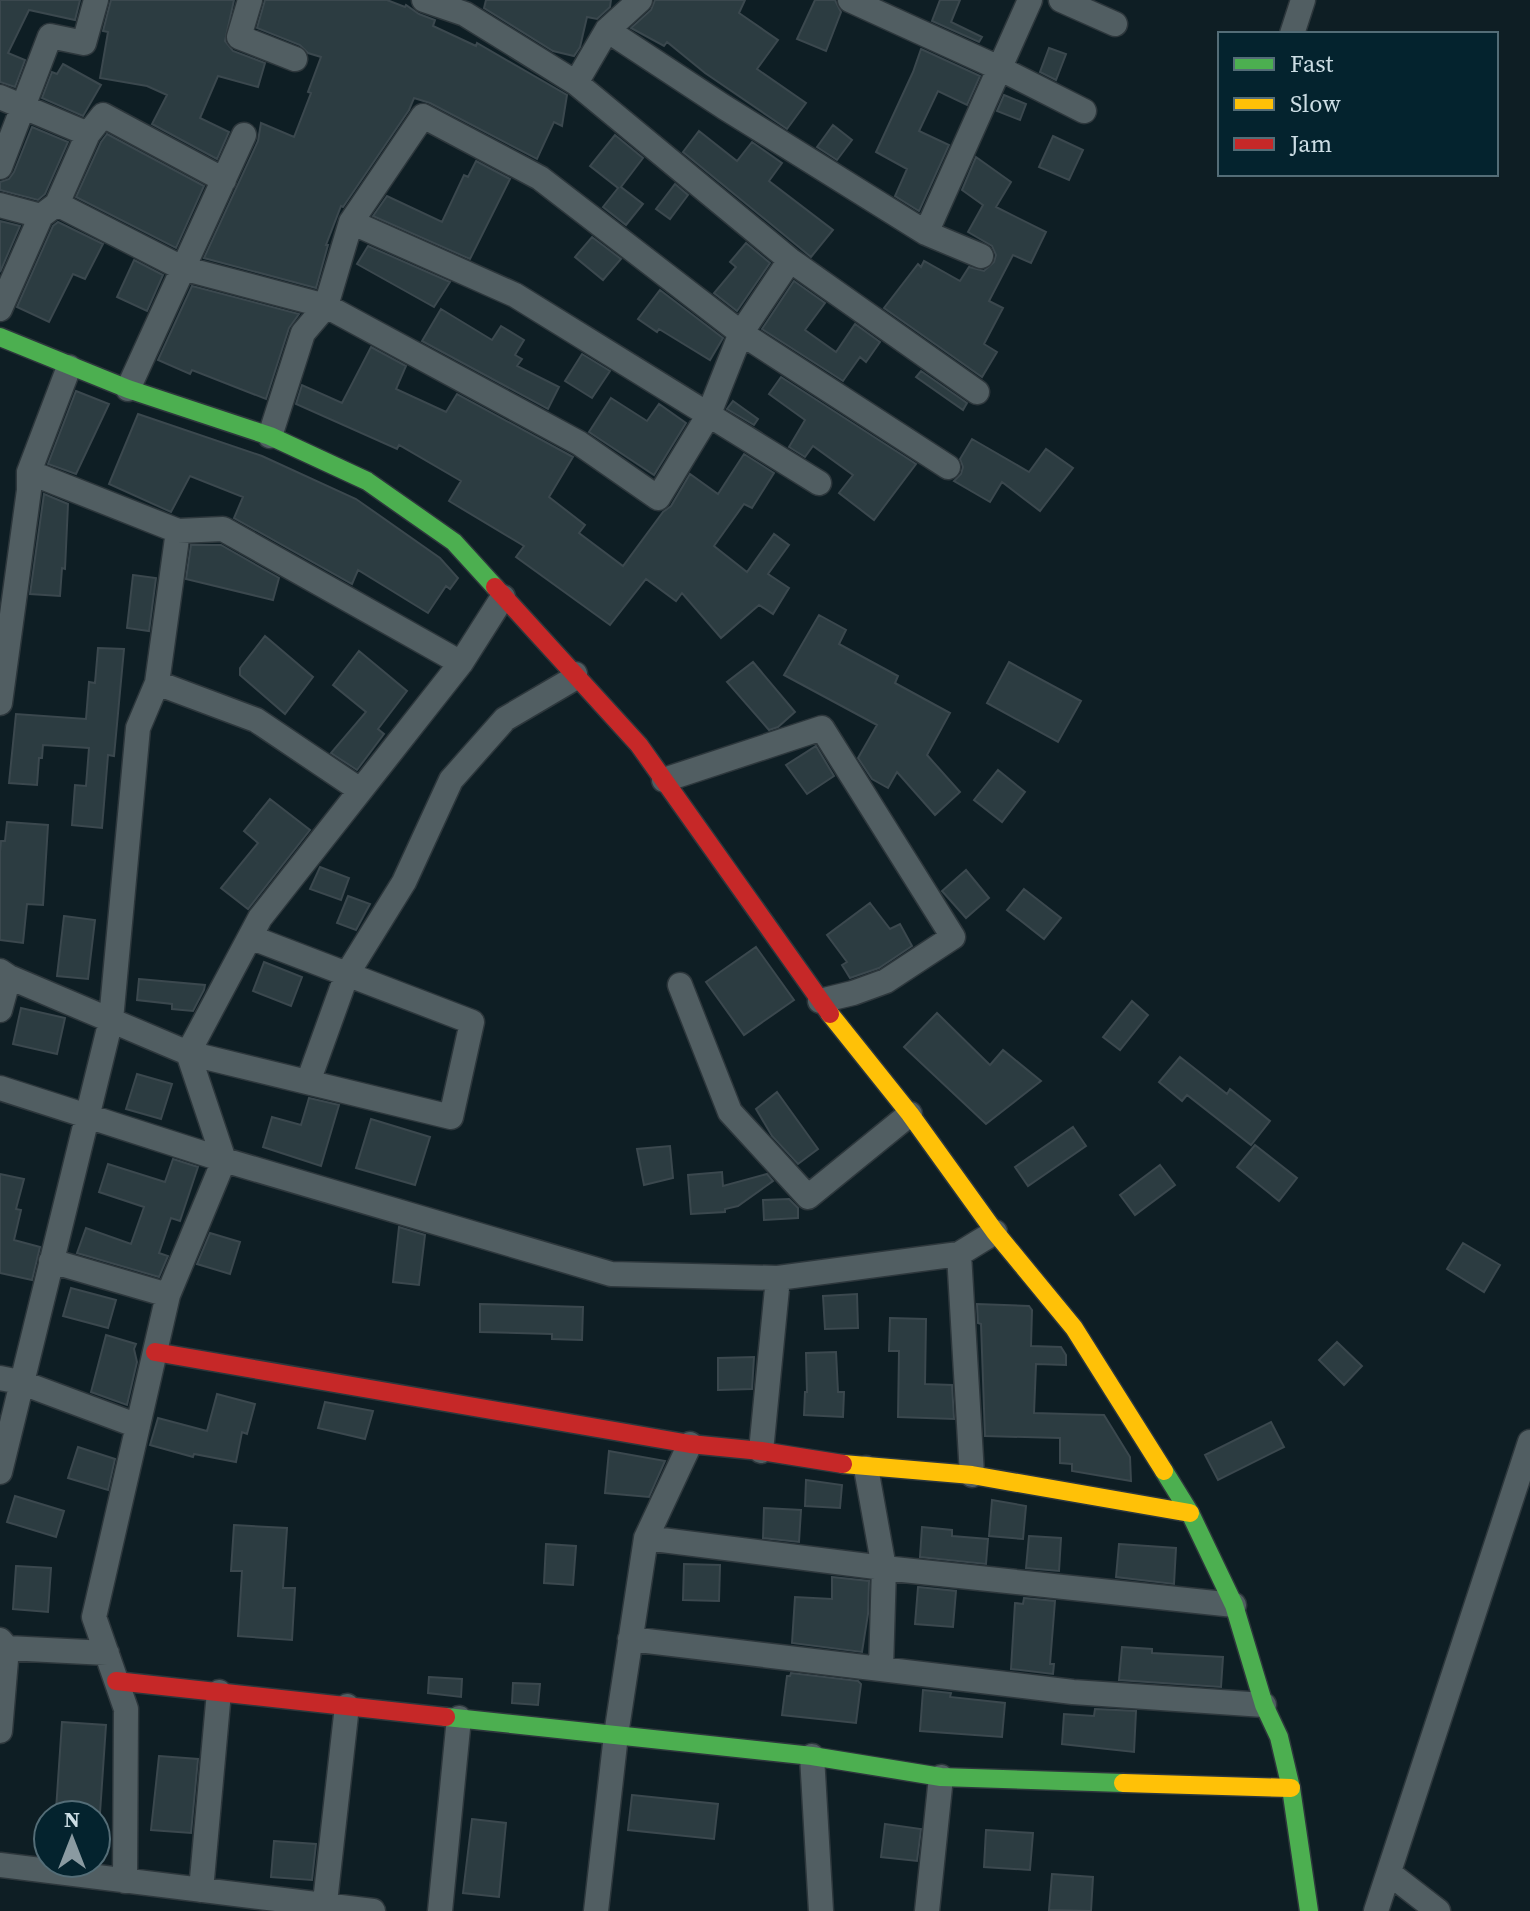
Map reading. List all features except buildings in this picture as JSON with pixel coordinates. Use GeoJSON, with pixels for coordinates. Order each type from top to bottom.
{"type":"FeatureCollection","features":[{"type":"Feature","properties":{"kind":"street"},"geometry":{"type":"LineString","coordinates":[[0,167],[10,102],[50,36],[84,43],[96,0]]}},
{"type":"Feature","properties":{"kind":"street"},"geometry":{"type":"LineString","coordinates":[[250,0],[239,37],[295,59]]}},
{"type":"Feature","properties":{"kind":"street"},"geometry":{"type":"LineString","coordinates":[[424,0],[467,7],[576,83],[790,260],[977,392]]}},
{"type":"Feature","properties":{"kind":"street"},"geometry":{"type":"LineString","coordinates":[[576,83],[607,30],[640,0]]}},
{"type":"Feature","properties":{"kind":"street"},"geometry":{"type":"LineString","coordinates":[[850,0],[999,68],[1084,111]]}},
{"type":"Feature","properties":{"kind":"street"},"geometry":{"type":"LineString","coordinates":[[926,233],[1030,0]]}},
{"type":"Feature","properties":{"kind":"street"},"geometry":{"type":"LineString","coordinates":[[1061,0],[1115,24]]}},
{"type":"Feature","properties":{"kind":"street"},"geometry":{"type":"LineString","coordinates":[[1293,32],[1303,0]]}},
{"type":"Feature","properties":{"kind":"street"},"geometry":{"type":"LineString","coordinates":[[607,30],[926,233],[981,256]]}},
{"type":"Feature","properties":{"kind":"street"},"geometry":{"type":"LineString","coordinates":[[10,102],[88,134]]}},
{"type":"Feature","properties":{"kind":"street"},"geometry":{"type":"LineString","coordinates":[[0,309],[88,134],[103,115],[224,180]]}},
{"type":"Feature","properties":{"kind":"street"},"geometry":{"type":"LineString","coordinates":[[270,436],[303,333],[326,306],[351,222],[423,116],[540,178],[741,333],[948,467]]}},
{"type":"Feature","properties":{"kind":"street"},"geometry":{"type":"LineString","coordinates":[[128,389],[244,135]]}},
{"type":"Feature","properties":{"kind":"street"},"geometry":{"type":"LineString","coordinates":[[0,205],[49,210],[182,268],[326,306],[579,443],[658,498],[708,416],[741,333],[790,260]]}},
{"type":"Feature","properties":{"kind":"street"},"geometry":{"type":"LineString","coordinates":[[351,222],[515,295],[819,483]]}},
{"type":"Feature","properties":{"kind":"street"},"geometry":{"type":"LineString","coordinates":[[0,337],[128,389],[270,436],[367,481],[454,542],[639,745],[820,1001],[910,1114],[995,1232],[1074,1328],[1190,1513],[1234,1605],[1264,1705],[1279,1737],[1291,1788],[1309,1911]]}},
{"type":"Feature","properties":{"kind":"street"},"geometry":{"type":"LineString","coordinates":[[0,703],[29,472],[69,367]]}},
{"type":"Feature","properties":{"kind":"street"},"geometry":{"type":"LineString","coordinates":[[29,472],[178,531],[223,529],[461,663]]}},
{"type":"Feature","properties":{"kind":"street"},"geometry":{"type":"LineString","coordinates":[[0,1472],[10,1380],[51,1261],[111,1020],[138,728],[157,683],[178,531]]}},
{"type":"Feature","properties":{"kind":"street"},"geometry":{"type":"LineString","coordinates":[[125,1881],[126,1709],[94,1617],[168,1295],[224,1160],[188,1053],[260,918],[461,663],[503,597]]}},
{"type":"Feature","properties":{"kind":"street"},"geometry":{"type":"LineString","coordinates":[[308,1082],[347,974],[404,882],[451,780],[505,719],[573,679],[575,674]]}},
{"type":"Feature","properties":{"kind":"street"},"geometry":{"type":"LineString","coordinates":[[157,683],[256,720],[360,790]]}},
{"type":"Feature","properties":{"kind":"street"},"geometry":{"type":"LineString","coordinates":[[664,780],[822,728],[953,937],[886,981],[820,1001]]}},
{"type":"Feature","properties":{"kind":"street"},"geometry":{"type":"LineString","coordinates":[[0,1010],[5,974],[188,1053],[451,1117],[472,1022],[250,937]]}},
{"type":"Feature","properties":{"kind":"street"},"geometry":{"type":"LineString","coordinates":[[680,985],[730,1112],[808,1197],[910,1114]]}},
{"type":"Feature","properties":{"kind":"street"},"geometry":{"type":"LineString","coordinates":[[0,1088],[224,1160],[611,1274],[778,1278],[959,1254],[995,1232]]}},
{"type":"Feature","properties":{"kind":"street"},"geometry":{"type":"LineString","coordinates":[[959,1254],[972,1475]]}},
{"type":"Feature","properties":{"kind":"street"},"geometry":{"type":"LineString","coordinates":[[51,1261],[168,1295]]}},
{"type":"Feature","properties":{"kind":"street"},"geometry":{"type":"LineString","coordinates":[[761,1451],[778,1278]]}},
{"type":"Feature","properties":{"kind":"street"},"geometry":{"type":"LineString","coordinates":[[155,1352],[690,1444],[761,1451],[866,1468],[972,1475],[1190,1513]]}},
{"type":"Feature","properties":{"kind":"street"},"geometry":{"type":"LineString","coordinates":[[10,1380],[138,1426]]}},
{"type":"Feature","properties":{"kind":"street"},"geometry":{"type":"LineString","coordinates":[[1376,1911],[1530,1442]]}},
{"type":"Feature","properties":{"kind":"street"},"geometry":{"type":"LineString","coordinates":[[596,1911],[616,1735],[646,1538],[690,1444]]}},
{"type":"Feature","properties":{"kind":"street"},"geometry":{"type":"LineString","coordinates":[[866,1468],[884,1568],[881,1668]]}},
{"type":"Feature","properties":{"kind":"street"},"geometry":{"type":"LineString","coordinates":[[646,1538],[884,1568],[1234,1605]]}},
{"type":"Feature","properties":{"kind":"street"},"geometry":{"type":"LineString","coordinates":[[630,1639],[1073,1692],[1264,1705]]}},
{"type":"Feature","properties":{"kind":"street"},"geometry":{"type":"LineString","coordinates":[[0,1731],[3,1644],[107,1653]]}},
{"type":"Feature","properties":{"kind":"street"},"geometry":{"type":"LineString","coordinates":[[116,1681],[812,1756],[941,1777],[1291,1788]]}},
{"type":"Feature","properties":{"kind":"street"},"geometry":{"type":"LineString","coordinates":[[190,1897],[219,1692]]}},
{"type":"Feature","properties":{"kind":"street"},"geometry":{"type":"LineString","coordinates":[[325,1908],[347,1706]]}},
{"type":"Feature","properties":{"kind":"street"},"geometry":{"type":"LineString","coordinates":[[440,1911],[459,1718]]}},
{"type":"Feature","properties":{"kind":"street"},"geometry":{"type":"LineString","coordinates":[[812,1756],[821,1911]]}},
{"type":"Feature","properties":{"kind":"street"},"geometry":{"type":"LineString","coordinates":[[927,1911],[941,1777]]}},
{"type":"Feature","properties":{"kind":"street"},"geometry":{"type":"LineString","coordinates":[[0,1865],[125,1881],[190,1897],[373,1911]]}},
{"type":"Feature","properties":{"kind":"street"},"geometry":{"type":"LineString","coordinates":[[1389,1873],[1438,1911]]}},
{"type":"Feature","properties":{"kind":"traffic: fast"},"geometry":{"type":"LineString","coordinates":[[0,337],[128,389],[270,436],[367,481],[454,542],[495,587]]}},
{"type":"Feature","properties":{"kind":"traffic: fast"},"geometry":{"type":"LineString","coordinates":[[1164,1471],[1190,1513],[1234,1605],[1264,1705],[1279,1737],[1291,1788],[1309,1911]]}},
{"type":"Feature","properties":{"kind":"traffic: fast"},"geometry":{"type":"LineString","coordinates":[[446,1717],[812,1756],[941,1777],[1123,1783]]}},
{"type":"Feature","properties":{"kind":"traffic: slow"},"geometry":{"type":"LineString","coordinates":[[830,1014],[910,1114],[995,1232],[1074,1328],[1164,1471]]}},
{"type":"Feature","properties":{"kind":"traffic: slow"},"geometry":{"type":"LineString","coordinates":[[843,1464],[972,1475],[1190,1513]]}},
{"type":"Feature","properties":{"kind":"traffic: slow"},"geometry":{"type":"LineString","coordinates":[[1123,1783],[1291,1788]]}},
{"type":"Feature","properties":{"kind":"traffic: jam"},"geometry":{"type":"LineString","coordinates":[[495,587],[639,745],[830,1014]]}},
{"type":"Feature","properties":{"kind":"traffic: jam"},"geometry":{"type":"LineString","coordinates":[[155,1352],[690,1444],[843,1464]]}},
{"type":"Feature","properties":{"kind":"traffic: jam"},"geometry":{"type":"LineString","coordinates":[[116,1681],[446,1717]]}}]}
